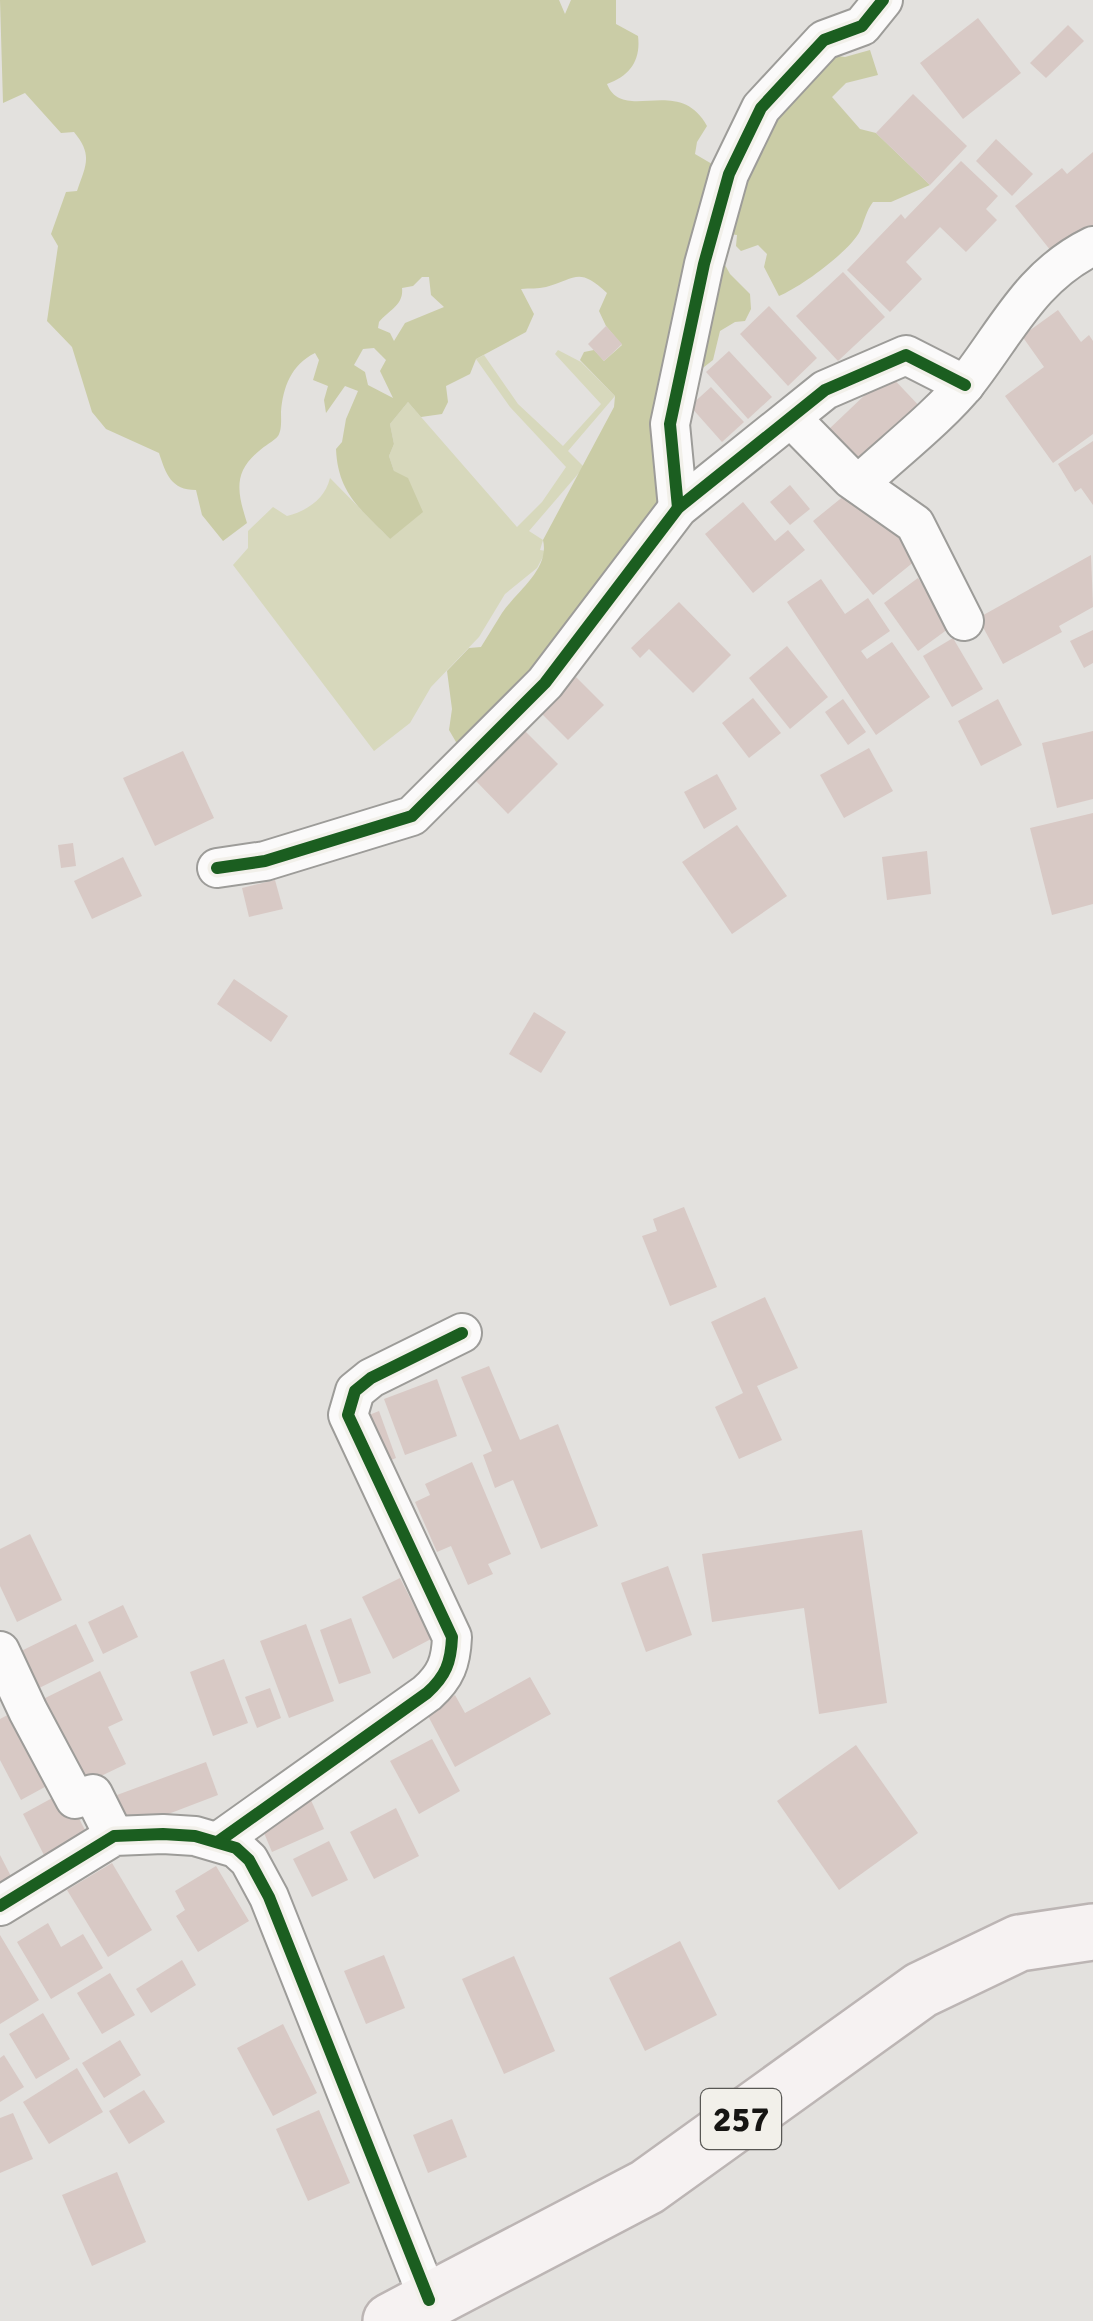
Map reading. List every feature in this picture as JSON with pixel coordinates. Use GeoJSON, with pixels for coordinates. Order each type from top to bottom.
{"type":"FeatureCollection","features":[{"type":"Feature","properties":{"kind":"main road","name":"257"},"geometry":{"type":"LineString","coordinates":[[410,2311],[647,2187],[921,1990],[1019,1943],[1093,1932]]}},
{"type":"Feature","properties":{"kind":"street"},"geometry":{"type":"LineString","coordinates":[[678,508],[670,424],[704,264],[729,174],[762,108],[824,40],[862,26],[883,0]]}},
{"type":"Feature","properties":{"kind":"street"},"geometry":{"type":"LineString","coordinates":[[859,484],[965,385],[1026,298],[1071,257],[1093,246]]}},
{"type":"Feature","properties":{"kind":"street"},"geometry":{"type":"LineString","coordinates":[[217,868],[265,861],[412,816],[545,683],[678,508],[825,390],[906,355],[965,385]]}},
{"type":"Feature","properties":{"kind":"street"},"geometry":{"type":"LineString","coordinates":[[791,418],[859,484],[915,524],[964,620]]}},
{"type":"Feature","properties":{"kind":"street"},"geometry":{"type":"LineString","coordinates":[[218,1841],[427,1693],[441,1680],[451,1661],[452,1637],[348,1416],[355,1391],[371,1378],[462,1333]]}},
{"type":"Feature","properties":{"kind":"street"},"geometry":{"type":"LineString","coordinates":[[0,1651],[75,1799],[93,1794],[114,1836]]}},
{"type":"Feature","properties":{"kind":"street"},"geometry":{"type":"LineString","coordinates":[[0,1906],[114,1836],[164,1834],[218,1841],[236,1848],[250,1860],[269,1897],[410,2311]]}},
{"type":"Feature","properties":{"kind":"green space"},"geometry":{"type":"Polygon","coordinates":[[[0,0],[559,0],[565,14],[571,0],[616,0],[616,24],[638,36],[638,52],[628,72],[607,84],[625,100],[667,100],[695,111],[707,126],[695,154],[729,174],[830,55],[845,57],[870,50],[878,75],[846,83],[832,97],[860,129],[876,133],[930,185],[891,202],[873,202],[855,239],[836,258],[779,296],[764,267],[767,254],[758,245],[741,251],[736,246],[737,235],[729,234],[720,256],[730,274],[750,294],[751,309],[745,321],[720,331],[713,360],[695,374],[678,508],[463,754],[449,730],[452,709],[447,671],[469,648],[481,647],[502,613],[537,570],[544,551],[543,540],[614,407],[615,396],[580,360],[584,352],[594,350],[604,361],[622,345],[599,311],[607,293],[583,277],[543,288],[521,289],[534,314],[526,332],[476,359],[470,374],[446,386],[448,402],[442,414],[421,417],[408,402],[390,424],[394,444],[389,456],[394,471],[408,478],[423,512],[390,539],[353,500],[338,465],[336,449],[342,442],[346,419],[358,391],[345,386],[326,413],[328,386],[313,380],[319,360],[315,353],[307,358],[294,370],[286,386],[278,436],[244,467],[240,493],[247,523],[223,541],[202,515],[196,490],[175,484],[159,453],[106,429],[92,412],[72,347],[47,321],[58,246],[51,234],[66,192],[77,191],[85,167],[84,147],[74,132],[61,133],[25,93],[3,103],[0,0]],[[422,277],[413,286],[402,288],[398,303],[379,322],[378,328],[390,333],[394,341],[405,323],[444,307],[431,295],[429,277],[422,277]],[[374,348],[363,349],[354,365],[365,372],[368,385],[393,398],[380,371],[386,360],[374,348]]]}},
{"type":"Feature","properties":{"kind":"green space"},"geometry":{"type":"Polygon","coordinates":[[[558,350],[581,362],[615,396],[568,451],[584,467],[529,531],[543,540],[540,550],[546,551],[537,568],[505,594],[479,637],[431,687],[410,723],[374,751],[233,565],[248,548],[248,531],[273,507],[287,516],[308,507],[324,492],[330,478],[390,539],[394,471],[389,456],[394,444],[390,424],[408,402],[517,527],[542,502],[566,467],[510,407],[476,359],[484,355],[518,404],[563,446],[601,404],[555,354],[558,350]]]}},
{"type":"Feature","properties":{"kind":"building"},"geometry":{"type":"Polygon","coordinates":[[[978,18],[1021,73],[963,119],[920,63],[978,18]]]}},
{"type":"Feature","properties":{"kind":"building"},"geometry":{"type":"Polygon","coordinates":[[[1068,25],[1084,41],[1046,78],[1030,63],[1068,25]]]}},
{"type":"Feature","properties":{"kind":"building"},"geometry":{"type":"Polygon","coordinates":[[[913,94],[967,146],[930,185],[876,133],[913,94]]]}},
{"type":"Feature","properties":{"kind":"building"},"geometry":{"type":"Polygon","coordinates":[[[996,139],[1033,174],[1012,196],[976,161],[996,139]]]}},
{"type":"Feature","properties":{"kind":"building"},"geometry":{"type":"Polygon","coordinates":[[[1093,152],[1093,233],[1059,261],[1015,206],[1062,168],[1067,174],[1093,152]]]}},
{"type":"Feature","properties":{"kind":"building"},"geometry":{"type":"Polygon","coordinates":[[[961,161],[998,196],[986,209],[997,220],[966,252],[940,227],[906,262],[922,279],[890,312],[847,270],[901,214],[905,219],[961,161]]]}},
{"type":"Feature","properties":{"kind":"building"},"geometry":{"type":"Polygon","coordinates":[[[843,272],[885,317],[838,361],[796,316],[843,272]]]}},
{"type":"Feature","properties":{"kind":"building"},"geometry":{"type":"Polygon","coordinates":[[[769,306],[817,358],[788,386],[740,334],[769,306]]]}},
{"type":"Feature","properties":{"kind":"building"},"geometry":{"type":"Polygon","coordinates":[[[1058,310],[1081,342],[1089,335],[1093,341],[1093,434],[1053,463],[1005,396],[1044,367],[1022,336],[1058,310]]]}},
{"type":"Feature","properties":{"kind":"building"},"geometry":{"type":"Polygon","coordinates":[[[606,326],[622,344],[604,361],[588,344],[606,326]]]}},
{"type":"Feature","properties":{"kind":"building"},"geometry":{"type":"Polygon","coordinates":[[[729,351],[772,397],[748,419],[706,372],[729,351]]]}},
{"type":"Feature","properties":{"kind":"building"},"geometry":{"type":"Polygon","coordinates":[[[888,373],[923,410],[862,468],[827,431],[888,373]]]}},
{"type":"Feature","properties":{"kind":"building"},"geometry":{"type":"Polygon","coordinates":[[[711,387],[744,422],[722,442],[690,406],[711,387]]]}},
{"type":"Feature","properties":{"kind":"building"},"geometry":{"type":"Polygon","coordinates":[[[1093,441],[1093,505],[1081,488],[1075,492],[1058,464],[1093,441]]]}},
{"type":"Feature","properties":{"kind":"building"},"geometry":{"type":"Polygon","coordinates":[[[790,485],[810,509],[790,525],[770,502],[790,485]]]}},
{"type":"Feature","properties":{"kind":"building"},"geometry":{"type":"Polygon","coordinates":[[[850,491],[874,521],[889,508],[926,552],[873,595],[813,521],[850,491]]]}},
{"type":"Feature","properties":{"kind":"building"},"geometry":{"type":"Polygon","coordinates":[[[743,502],[775,541],[788,530],[805,550],[753,593],[705,534],[743,502]]]}},
{"type":"Feature","properties":{"kind":"building"},"geometry":{"type":"Polygon","coordinates":[[[1091,555],[1093,607],[1059,626],[1062,632],[1003,664],[978,618],[1091,555]]]}},
{"type":"Feature","properties":{"kind":"building"},"geometry":{"type":"Polygon","coordinates":[[[918,578],[952,626],[918,651],[884,603],[918,578]]]}},
{"type":"Feature","properties":{"kind":"building"},"geometry":{"type":"Polygon","coordinates":[[[821,579],[845,614],[868,598],[890,631],[861,651],[867,659],[892,642],[930,697],[876,735],[787,602],[821,579]]]}},
{"type":"Feature","properties":{"kind":"building"},"geometry":{"type":"Polygon","coordinates":[[[679,602],[731,655],[693,693],[649,649],[640,658],[631,648],[679,602]]]}},
{"type":"Feature","properties":{"kind":"building"},"geometry":{"type":"Polygon","coordinates":[[[1093,630],[1093,663],[1084,668],[1070,641],[1093,630]]]}},
{"type":"Feature","properties":{"kind":"building"},"geometry":{"type":"Polygon","coordinates":[[[953,638],[983,689],[952,707],[923,656],[953,638]]]}},
{"type":"Feature","properties":{"kind":"building"},"geometry":{"type":"Polygon","coordinates":[[[787,646],[828,697],[790,729],[749,678],[787,646]]]}},
{"type":"Feature","properties":{"kind":"building"},"geometry":{"type":"Polygon","coordinates":[[[576,677],[604,705],[568,740],[540,712],[576,677]]]}},
{"type":"Feature","properties":{"kind":"building"},"geometry":{"type":"Polygon","coordinates":[[[753,698],[781,733],[749,758],[722,723],[753,698]]]}},
{"type":"Feature","properties":{"kind":"building"},"geometry":{"type":"Polygon","coordinates":[[[843,699],[866,732],[848,745],[825,712],[843,699]]]}},
{"type":"Feature","properties":{"kind":"building"},"geometry":{"type":"Polygon","coordinates":[[[998,699],[1022,745],[981,766],[958,721],[998,699]]]}},
{"type":"Feature","properties":{"kind":"building"},"geometry":{"type":"Polygon","coordinates":[[[524,730],[558,764],[508,814],[475,780],[524,730]]]}},
{"type":"Feature","properties":{"kind":"building"},"geometry":{"type":"Polygon","coordinates":[[[1093,731],[1093,799],[1057,808],[1042,743],[1093,731]]]}},
{"type":"Feature","properties":{"kind":"building"},"geometry":{"type":"Polygon","coordinates":[[[869,748],[893,791],[844,818],[820,775],[869,748]]]}},
{"type":"Feature","properties":{"kind":"building"},"geometry":{"type":"Polygon","coordinates":[[[183,751],[214,818],[155,846],[123,778],[183,751]]]}},
{"type":"Feature","properties":{"kind":"building"},"geometry":{"type":"Polygon","coordinates":[[[717,774],[737,809],[704,829],[684,792],[717,774]]]}},
{"type":"Feature","properties":{"kind":"building"},"geometry":{"type":"Polygon","coordinates":[[[1093,813],[1093,904],[1052,915],[1030,828],[1093,813]]]}},
{"type":"Feature","properties":{"kind":"building"},"geometry":{"type":"Polygon","coordinates":[[[737,825],[787,896],[732,934],[682,862],[737,825]]]}},
{"type":"Feature","properties":{"kind":"building"},"geometry":{"type":"Polygon","coordinates":[[[73,843],[76,866],[61,868],[58,845],[73,843]]]}},
{"type":"Feature","properties":{"kind":"building"},"geometry":{"type":"Polygon","coordinates":[[[927,851],[931,894],[887,900],[882,857],[927,851]]]}},
{"type":"Feature","properties":{"kind":"building"},"geometry":{"type":"Polygon","coordinates":[[[123,857],[142,896],[92,919],[74,881],[123,857]]]}},
{"type":"Feature","properties":{"kind":"building"},"geometry":{"type":"Polygon","coordinates":[[[275,880],[283,909],[249,917],[242,888],[275,880]]]}},
{"type":"Feature","properties":{"kind":"building"},"geometry":{"type":"Polygon","coordinates":[[[234,979],[288,1016],[271,1042],[217,1004],[234,979]]]}},
{"type":"Feature","properties":{"kind":"building"},"geometry":{"type":"Polygon","coordinates":[[[534,1012],[566,1032],[541,1073],[509,1054],[534,1012]]]}},
{"type":"Feature","properties":{"kind":"building"},"geometry":{"type":"Polygon","coordinates":[[[684,1207],[717,1287],[670,1306],[642,1236],[657,1231],[653,1219],[684,1207]]]}},
{"type":"Feature","properties":{"kind":"building"},"geometry":{"type":"Polygon","coordinates":[[[765,1297],[798,1368],[757,1386],[782,1440],[739,1459],[715,1407],[743,1393],[711,1322],[765,1297]]]}},
{"type":"Feature","properties":{"kind":"building"},"geometry":{"type":"Polygon","coordinates":[[[489,1366],[520,1440],[558,1424],[598,1526],[541,1549],[513,1480],[495,1488],[483,1455],[492,1451],[461,1377],[489,1366]]]}},
{"type":"Feature","properties":{"kind":"building"},"geometry":{"type":"Polygon","coordinates":[[[437,1379],[457,1436],[405,1455],[384,1399],[437,1379]]]}},
{"type":"Feature","properties":{"kind":"building"},"geometry":{"type":"Polygon","coordinates":[[[379,1411],[396,1458],[376,1466],[359,1419],[379,1411]]]}},
{"type":"Feature","properties":{"kind":"building"},"geometry":{"type":"Polygon","coordinates":[[[472,1462],[511,1554],[488,1564],[493,1574],[468,1585],[451,1546],[437,1552],[415,1502],[430,1495],[425,1484],[472,1462]]]}},
{"type":"Feature","properties":{"kind":"building"},"geometry":{"type":"Polygon","coordinates":[[[862,1530],[887,1703],[819,1714],[804,1608],[712,1622],[702,1554],[862,1530]]]}},
{"type":"Feature","properties":{"kind":"building"},"geometry":{"type":"Polygon","coordinates":[[[30,1534],[62,1600],[17,1622],[0,1586],[0,1549],[30,1534]]]}},
{"type":"Feature","properties":{"kind":"building"},"geometry":{"type":"Polygon","coordinates":[[[668,1566],[692,1635],[646,1652],[621,1583],[668,1566]]]}},
{"type":"Feature","properties":{"kind":"building"},"geometry":{"type":"Polygon","coordinates":[[[400,1578],[431,1639],[393,1659],[362,1597],[400,1578]]]}},
{"type":"Feature","properties":{"kind":"building"},"geometry":{"type":"Polygon","coordinates":[[[123,1605],[138,1637],[103,1654],[88,1622],[123,1605]]]}},
{"type":"Feature","properties":{"kind":"building"},"geometry":{"type":"Polygon","coordinates":[[[351,1618],[371,1673],[339,1684],[320,1630],[351,1618]]]}},
{"type":"Feature","properties":{"kind":"building"},"geometry":{"type":"Polygon","coordinates":[[[76,1624],[94,1661],[29,1693],[11,1656],[76,1624]]]}},
{"type":"Feature","properties":{"kind":"building"},"geometry":{"type":"Polygon","coordinates":[[[306,1624],[334,1701],[289,1718],[260,1641],[306,1624]]]}},
{"type":"Feature","properties":{"kind":"building"},"geometry":{"type":"Polygon","coordinates":[[[224,1659],[248,1723],[213,1736],[190,1672],[224,1659]]]}},
{"type":"Feature","properties":{"kind":"building"},"geometry":{"type":"Polygon","coordinates":[[[100,1671],[123,1720],[108,1727],[126,1764],[76,1788],[35,1703],[100,1671]]]}},
{"type":"Feature","properties":{"kind":"building"},"geometry":{"type":"Polygon","coordinates":[[[530,1677],[551,1714],[455,1767],[426,1712],[455,1695],[465,1713],[530,1677]]]}},
{"type":"Feature","properties":{"kind":"building"},"geometry":{"type":"Polygon","coordinates":[[[270,1688],[281,1718],[257,1728],[245,1697],[270,1688]]]}},
{"type":"Feature","properties":{"kind":"building"},"geometry":{"type":"Polygon","coordinates":[[[17,1710],[54,1782],[21,1800],[0,1760],[0,1719],[17,1710]]]}},
{"type":"Feature","properties":{"kind":"building"},"geometry":{"type":"Polygon","coordinates":[[[432,1739],[460,1791],[419,1814],[390,1761],[432,1739]]]}},
{"type":"Feature","properties":{"kind":"building"},"geometry":{"type":"Polygon","coordinates":[[[856,1745],[918,1833],[839,1890],[777,1801],[856,1745]]]}},
{"type":"Feature","properties":{"kind":"building"},"geometry":{"type":"Polygon","coordinates":[[[206,1762],[218,1795],[129,1829],[117,1795],[206,1762]]]}},
{"type":"Feature","properties":{"kind":"building"},"geometry":{"type":"Polygon","coordinates":[[[65,1791],[87,1834],[44,1855],[23,1814],[65,1791]]]}},
{"type":"Feature","properties":{"kind":"building"},"geometry":{"type":"Polygon","coordinates":[[[310,1798],[324,1829],[272,1852],[259,1821],[310,1798]]]}},
{"type":"Feature","properties":{"kind":"building"},"geometry":{"type":"Polygon","coordinates":[[[396,1808],[419,1856],[374,1879],[350,1832],[396,1808]]]}},
{"type":"Feature","properties":{"kind":"building"},"geometry":{"type":"Polygon","coordinates":[[[329,1841],[348,1880],[312,1897],[293,1859],[329,1841]]]}},
{"type":"Feature","properties":{"kind":"building"},"geometry":{"type":"Polygon","coordinates":[[[0,1855],[15,1884],[0,1892],[0,1855]]]}},
{"type":"Feature","properties":{"kind":"building"},"geometry":{"type":"Polygon","coordinates":[[[112,1863],[152,1930],[108,1957],[67,1890],[112,1863]]]}},
{"type":"Feature","properties":{"kind":"building"},"geometry":{"type":"Polygon","coordinates":[[[216,1866],[249,1921],[198,1952],[176,1916],[185,1910],[175,1891],[216,1866]]]}},
{"type":"Feature","properties":{"kind":"building"},"geometry":{"type":"Polygon","coordinates":[[[48,1923],[61,1947],[83,1934],[103,1968],[51,1999],[17,1942],[48,1923]]]}},
{"type":"Feature","properties":{"kind":"building"},"geometry":{"type":"Polygon","coordinates":[[[0,1935],[39,2000],[0,2024],[0,1935]]]}},
{"type":"Feature","properties":{"kind":"building"},"geometry":{"type":"Polygon","coordinates":[[[680,1941],[717,2015],[645,2051],[609,1978],[680,1941]]]}},
{"type":"Feature","properties":{"kind":"building"},"geometry":{"type":"Polygon","coordinates":[[[384,1955],[405,2008],[366,2024],[344,1971],[384,1955]]]}},
{"type":"Feature","properties":{"kind":"building"},"geometry":{"type":"Polygon","coordinates":[[[514,1956],[555,2051],[504,2074],[462,1979],[514,1956]]]}},
{"type":"Feature","properties":{"kind":"building"},"geometry":{"type":"Polygon","coordinates":[[[182,1960],[196,1985],[151,2013],[136,1989],[182,1960]]]}},
{"type":"Feature","properties":{"kind":"building"},"geometry":{"type":"Polygon","coordinates":[[[110,1973],[135,2015],[102,2034],[77,1993],[110,1973]]]}},
{"type":"Feature","properties":{"kind":"building"},"geometry":{"type":"Polygon","coordinates":[[[43,2013],[70,2059],[36,2079],[9,2034],[43,2013]]]}},
{"type":"Feature","properties":{"kind":"building"},"geometry":{"type":"Polygon","coordinates":[[[283,2024],[317,2093],[273,2116],[237,2048],[283,2024]]]}},
{"type":"Feature","properties":{"kind":"building"},"geometry":{"type":"Polygon","coordinates":[[[120,2040],[141,2075],[104,2098],[82,2063],[120,2040]]]}},
{"type":"Feature","properties":{"kind":"building"},"geometry":{"type":"Polygon","coordinates":[[[4,2055],[24,2087],[0,2102],[0,2058],[4,2055]]]}},
{"type":"Feature","properties":{"kind":"building"},"geometry":{"type":"Polygon","coordinates":[[[77,2068],[103,2112],[49,2144],[23,2102],[77,2068]]]}},
{"type":"Feature","properties":{"kind":"building"},"geometry":{"type":"Polygon","coordinates":[[[144,2090],[165,2122],[129,2144],[109,2111],[144,2090]]]}},
{"type":"Feature","properties":{"kind":"building"},"geometry":{"type":"Polygon","coordinates":[[[319,2110],[350,2183],[308,2201],[276,2129],[319,2110]]]}},
{"type":"Feature","properties":{"kind":"building"},"geometry":{"type":"Polygon","coordinates":[[[13,2113],[33,2159],[0,2173],[0,2118],[13,2113]]]}},
{"type":"Feature","properties":{"kind":"building"},"geometry":{"type":"Polygon","coordinates":[[[452,2119],[467,2157],[428,2173],[413,2135],[452,2119]]]}},
{"type":"Feature","properties":{"kind":"building"},"geometry":{"type":"Polygon","coordinates":[[[117,2172],[146,2242],[92,2266],[62,2195],[117,2172]]]}},
{"type":"Feature","properties":{"kind":"cycle path"},"geometry":{"type":"LineString","coordinates":[[678,508],[670,424],[704,264],[729,174],[761,108],[824,40],[862,26],[883,0]]}},
{"type":"Feature","properties":{"kind":"cycle path"},"geometry":{"type":"LineString","coordinates":[[217,868],[265,861],[412,816],[545,683],[678,508],[825,390],[906,355],[965,385]]}},
{"type":"Feature","properties":{"kind":"cycle path"},"geometry":{"type":"LineString","coordinates":[[219,1841],[427,1693],[446,1668],[452,1637],[348,1415],[355,1391],[371,1378],[462,1333]]}},
{"type":"Feature","properties":{"kind":"cycle path"},"geometry":{"type":"LineString","coordinates":[[0,1906],[114,1836],[195,1836],[236,1848],[249,1860],[269,1897],[429,2300]]}}]}
